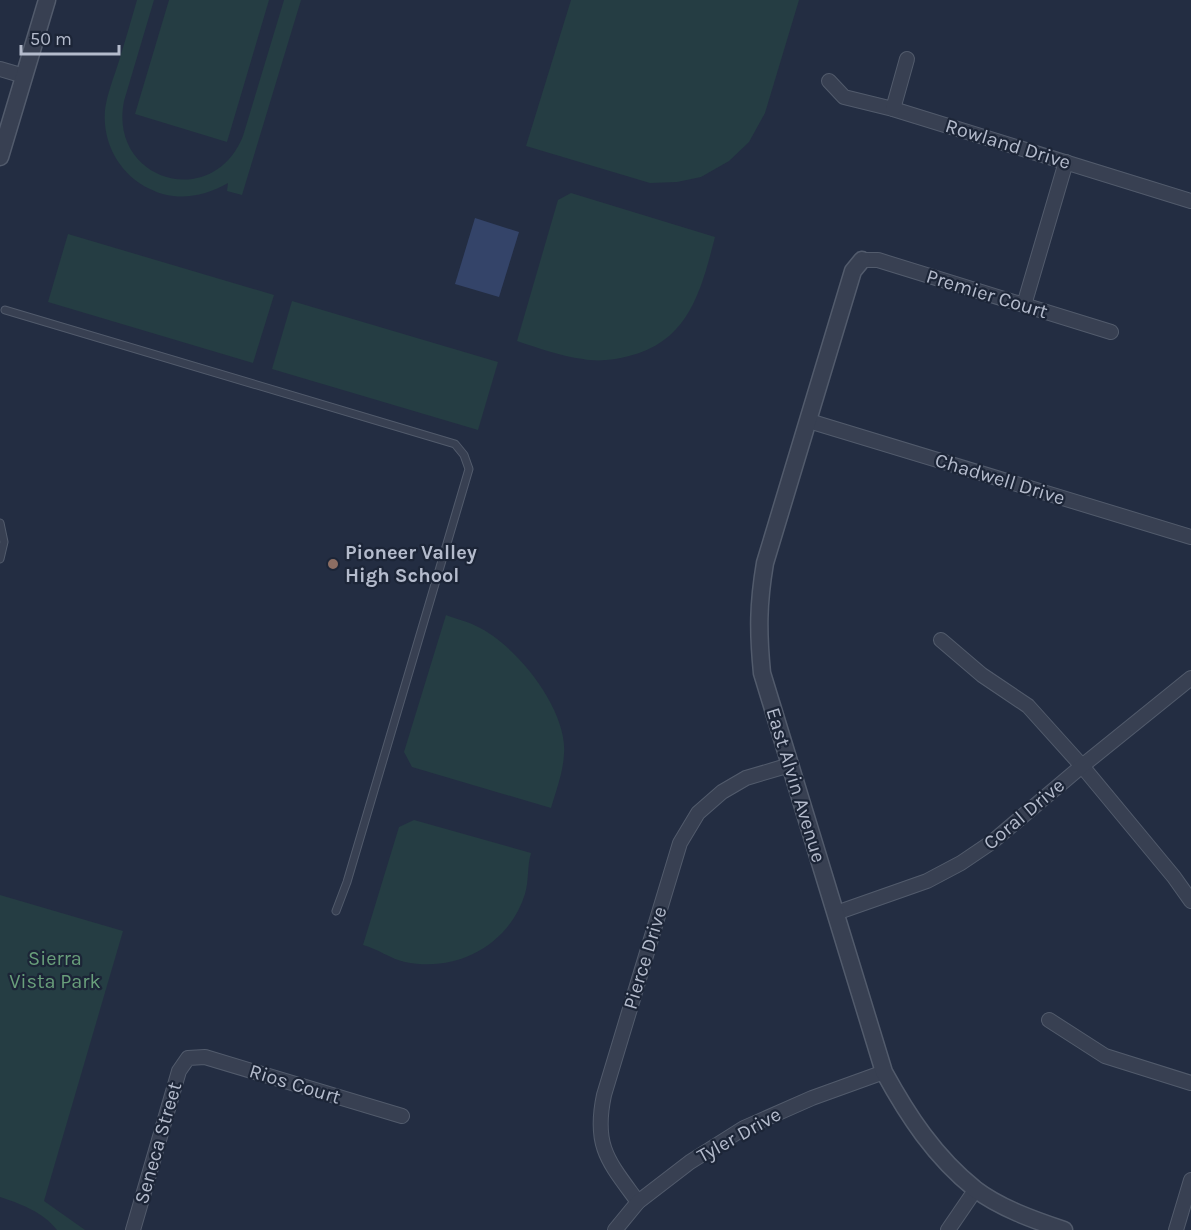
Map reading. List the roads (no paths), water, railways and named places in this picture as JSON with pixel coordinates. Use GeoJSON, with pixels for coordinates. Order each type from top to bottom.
{"type":"FeatureCollection","features":[{"type":"Feature","properties":{"kind":"street"},"geometry":{"type":"LineString","coordinates":[[0,157],[47,0]]}},
{"type":"Feature","properties":{"kind":"street"},"geometry":{"type":"LineString","coordinates":[[893,109],[907,59]]}},
{"type":"Feature","properties":{"kind":"street"},"geometry":{"type":"LineString","coordinates":[[0,69],[24,76]]}},
{"type":"Feature","properties":{"kind":"street","name":"Rowland Drive"},"geometry":{"type":"LineString","coordinates":[[830,81],[844,97],[893,109],[1191,201]]}},
{"type":"Feature","properties":{"kind":"street"},"geometry":{"type":"LineString","coordinates":[[1024,305],[1066,162]]}},
{"type":"Feature","properties":{"kind":"street","name":"Premier Court"},"geometry":{"type":"LineString","coordinates":[[862,260],[878,260],[1111,332]]}},
{"type":"Feature","properties":{"kind":"street","name":"East Alvin Avenue"},"geometry":{"type":"LineString","coordinates":[[862,260],[853,272],[765,563],[759,600],[758,633],[762,673],[884,1072],[926,1140],[976,1189],[1000,1204],[1064,1230]]}},
{"type":"Feature","properties":{"kind":"street","name":"Chadwell Drive"},"geometry":{"type":"LineString","coordinates":[[809,421],[1191,537]]}},
{"type":"Feature","properties":{"kind":"street"},"geometry":{"type":"LineString","coordinates":[[940,640],[982,675],[1028,706],[1082,766],[1174,877],[1191,901]]}},
{"type":"Feature","properties":{"kind":"street","name":"Coral Drive"},"geometry":{"type":"LineString","coordinates":[[836,913],[927,881],[961,863],[992,842],[1191,678]]}},
{"type":"Feature","properties":{"kind":"street","name":"Pierce Drive"},"geometry":{"type":"LineString","coordinates":[[638,1202],[605,1153],[600,1135],[599,1116],[616,1052],[680,843],[698,813],[722,792],[746,778],[790,765]]}},
{"type":"Feature","properties":{"kind":"street"},"geometry":{"type":"LineString","coordinates":[[1049,1020],[1105,1056],[1191,1083]]}},
{"type":"Feature","properties":{"kind":"street","name":"Rios Court"},"geometry":{"type":"LineString","coordinates":[[188,1058],[205,1057],[402,1116]]}},
{"type":"Feature","properties":{"kind":"street","name":"Seneca Street"},"geometry":{"type":"LineString","coordinates":[[133,1230],[179,1071],[188,1058]]}},
{"type":"Feature","properties":{"kind":"street","name":"Tyler Drive"},"geometry":{"type":"LineString","coordinates":[[615,1230],[638,1202],[690,1162],[744,1128],[812,1098],[884,1072]]}},
{"type":"Feature","properties":{"kind":"street"},"geometry":{"type":"LineString","coordinates":[[1176,1230],[1191,1180]]}},
{"type":"Feature","properties":{"kind":"street"},"geometry":{"type":"LineString","coordinates":[[948,1230],[976,1189]]}},
{"type":"Feature","properties":{"kind":"lane"},"geometry":{"type":"LineString","coordinates":[[5,310],[455,444],[464,455],[469,469],[347,882],[336,911]]}},
{"type":"Feature","properties":{"kind":"lane"},"geometry":{"type":"LineString","coordinates":[[0,522],[4,542],[0,559]]}},
{"type":"Feature","properties":{"kind":"water"},"geometry":{"type":"Polygon","coordinates":[[[475,218],[519,232],[499,297],[455,284],[475,218]]]}},
{"type":"Feature","properties":{"kind":"place","name":"Pioneer Valley High School"},"geometry":{"type":"Point","coordinates":[333,564]}},
{"type":"Feature","properties":{"kind":"park label","name":"Sierra Vista Park"},"geometry":{"type":"Point","coordinates":[55,970]}}]}
